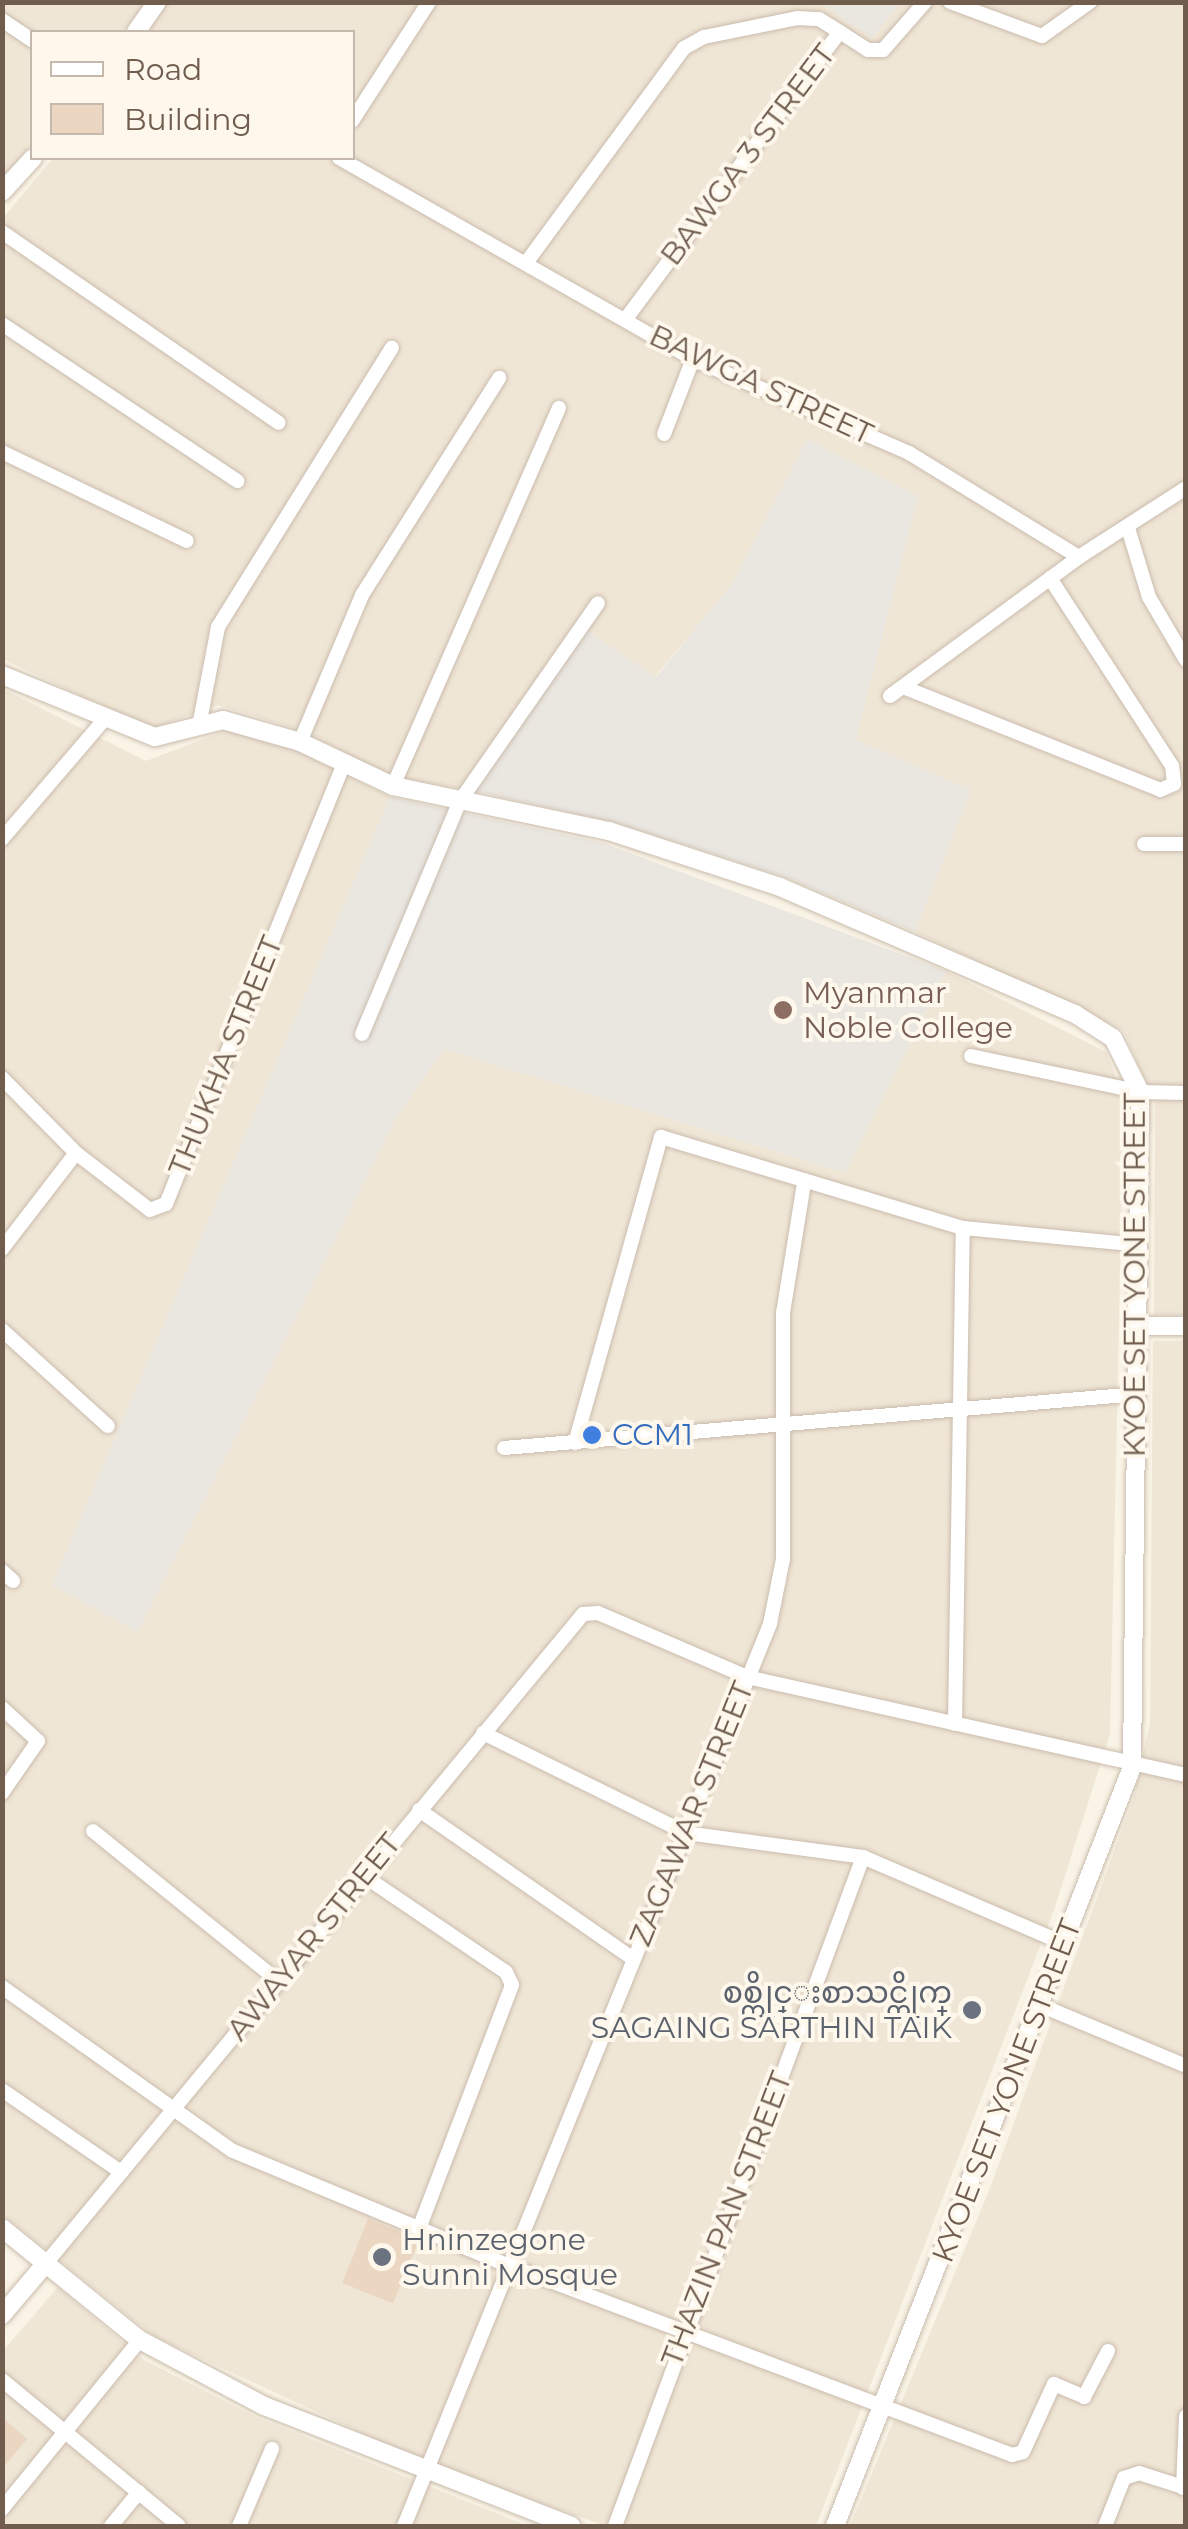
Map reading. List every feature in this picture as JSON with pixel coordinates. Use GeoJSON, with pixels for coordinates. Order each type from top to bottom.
{"type":"FeatureCollection","features":[{"type":"Feature","properties":{"kind":"street"},"geometry":{"type":"LineString","coordinates":[[137,30],[157,2]]}},
{"type":"Feature","properties":{"kind":"street"},"geometry":{"type":"LineString","coordinates":[[355,117],[429,2]]}},
{"type":"Feature","properties":{"kind":"street","name":"BAWGA 3 STREET"},"geometry":{"type":"LineString","coordinates":[[625,320],[840,32],[868,50],[883,50],[926,2]]}},
{"type":"Feature","properties":{"kind":"street"},"geometry":{"type":"LineString","coordinates":[[950,2],[1042,36],[1090,2]]}},
{"type":"Feature","properties":{"kind":"street"},"geometry":{"type":"LineString","coordinates":[[526,263],[684,48],[704,37],[797,18],[840,32]]}},
{"type":"Feature","properties":{"kind":"street"},"geometry":{"type":"LineString","coordinates":[[2,20],[30,39]]}},
{"type":"Feature","properties":{"kind":"street"},"geometry":{"type":"LineString","coordinates":[[2,192],[31,160]]}},
{"type":"Feature","properties":{"kind":"street","name":"BAWGA STREET"},"geometry":{"type":"LineString","coordinates":[[343,160],[693,359],[909,453],[1080,556]]}},
{"type":"Feature","properties":{"kind":"street"},"geometry":{"type":"LineString","coordinates":[[2,232],[278,422]]}},
{"type":"Feature","properties":{"kind":"street"},"geometry":{"type":"LineString","coordinates":[[2,324],[237,481]]}},
{"type":"Feature","properties":{"kind":"street"},"geometry":{"type":"LineString","coordinates":[[199,726],[218,628],[392,348]]}},
{"type":"Feature","properties":{"kind":"street"},"geometry":{"type":"LineString","coordinates":[[664,434],[693,359]]}},
{"type":"Feature","properties":{"kind":"street"},"geometry":{"type":"LineString","coordinates":[[300,742],[362,596],[499,378]]}},
{"type":"Feature","properties":{"kind":"street"},"geometry":{"type":"LineString","coordinates":[[393,786],[559,408]]}},
{"type":"Feature","properties":{"kind":"street"},"geometry":{"type":"LineString","coordinates":[[2,452],[187,541]]}},
{"type":"Feature","properties":{"kind":"street"},"geometry":{"type":"LineString","coordinates":[[1050,578],[1172,766],[1174,784],[1160,790],[897,692],[1050,578],[1080,556],[1186,488]]}},
{"type":"Feature","properties":{"kind":"street"},"geometry":{"type":"LineString","coordinates":[[1128,528],[1149,598],[1186,660]]}},
{"type":"Feature","properties":{"kind":"street"},"geometry":{"type":"LineString","coordinates":[[362,1034],[460,801],[598,603]]}},
{"type":"Feature","properties":{"kind":"street","name":"KYOE SET YONE STREET"},"geometry":{"type":"LineString","coordinates":[[2,675],[103,721],[154,737],[223,720],[300,742],[393,786],[609,832],[868,924],[1075,1014],[1114,1038],[1140,1092],[1141,1326],[1132,1766],[1042,2006],[836,2526]]}},
{"type":"Feature","properties":{"kind":"street"},"geometry":{"type":"LineString","coordinates":[[2,839],[103,721]]}},
{"type":"Feature","properties":{"kind":"street","name":"THUKHA STREET"},"geometry":{"type":"LineString","coordinates":[[2,1078],[76,1153],[150,1210],[166,1204],[344,763]]}},
{"type":"Feature","properties":{"kind":"street"},"geometry":{"type":"LineString","coordinates":[[1144,844],[1186,844]]}},
{"type":"Feature","properties":{"kind":"street"},"geometry":{"type":"LineString","coordinates":[[970,1056],[1140,1092],[1186,1093]]}},
{"type":"Feature","properties":{"kind":"street"},"geometry":{"type":"LineString","coordinates":[[574,1443],[654,1142],[670,1139],[804,1184],[963,1228],[1138,1246]]}},
{"type":"Feature","properties":{"kind":"street"},"geometry":{"type":"LineString","coordinates":[[2,1249],[76,1153]]}},
{"type":"Feature","properties":{"kind":"street","name":"ZAGAWAR STREET"},"geometry":{"type":"LineString","coordinates":[[404,2526],[505,2264],[770,1624],[783,1558],[783,1313],[804,1184]]}},
{"type":"Feature","properties":{"kind":"street"},"geometry":{"type":"LineString","coordinates":[[955,1724],[963,1228]]}},
{"type":"Feature","properties":{"kind":"street"},"geometry":{"type":"LineString","coordinates":[[1141,1326],[1186,1326]]}},
{"type":"Feature","properties":{"kind":"street"},"geometry":{"type":"LineString","coordinates":[[2,1330],[108,1426]]}},
{"type":"Feature","properties":{"kind":"street"},"geometry":{"type":"LineString","coordinates":[[504,1448],[1138,1394]]}},
{"type":"Feature","properties":{"kind":"street","name":"AWAYAR STREET"},"geometry":{"type":"LineString","coordinates":[[48,2262],[583,1614],[598,1613],[747,1677]]}},
{"type":"Feature","properties":{"kind":"street"},"geometry":{"type":"LineString","coordinates":[[747,1677],[1186,1775]]}},
{"type":"Feature","properties":{"kind":"street"},"geometry":{"type":"LineString","coordinates":[[2,1708],[38,1741],[2,1793]]}},
{"type":"Feature","properties":{"kind":"street"},"geometry":{"type":"LineString","coordinates":[[484,1733],[686,1833],[864,1857],[1065,1944]]}},
{"type":"Feature","properties":{"kind":"street"},"geometry":{"type":"LineString","coordinates":[[418,1810],[633,1959]]}},
{"type":"Feature","properties":{"kind":"street"},"geometry":{"type":"LineString","coordinates":[[93,1831],[278,1981]]}},
{"type":"Feature","properties":{"kind":"street","name":"THAZIN PAN STREET"},"geometry":{"type":"LineString","coordinates":[[615,2526],[684,2330],[864,1857]]}},
{"type":"Feature","properties":{"kind":"street"},"geometry":{"type":"LineString","coordinates":[[364,1876],[506,1972],[512,1985],[419,2228]]}},
{"type":"Feature","properties":{"kind":"street"},"geometry":{"type":"LineString","coordinates":[[2,1987],[233,2151],[505,2264],[1019,2456],[1054,2384],[1084,2398],[1108,2351]]}},
{"type":"Feature","properties":{"kind":"street"},"geometry":{"type":"LineString","coordinates":[[1042,2006],[1186,2066]]}},
{"type":"Feature","properties":{"kind":"street"},"geometry":{"type":"LineString","coordinates":[[2,2090],[121,2172]]}},
{"type":"Feature","properties":{"kind":"street"},"geometry":{"type":"LineString","coordinates":[[2,2228],[140,2340],[264,2406],[571,2526]]}},
{"type":"Feature","properties":{"kind":"street"},"geometry":{"type":"LineString","coordinates":[[2,2315],[48,2262]]}},
{"type":"Feature","properties":{"kind":"street"},"geometry":{"type":"LineString","coordinates":[[2,2509],[140,2340]]}},
{"type":"Feature","properties":{"kind":"street"},"geometry":{"type":"LineString","coordinates":[[2,2380],[180,2526]]}},
{"type":"Feature","properties":{"kind":"street"},"geometry":{"type":"LineString","coordinates":[[1105,2526],[1124,2478],[1140,2474],[1184,2488],[1186,2416]]}},
{"type":"Feature","properties":{"kind":"street"},"geometry":{"type":"LineString","coordinates":[[239,2526],[272,2448]]}},
{"type":"Feature","properties":{"kind":"street"},"geometry":{"type":"LineString","coordinates":[[111,2526],[140,2492]]}},
{"type":"Feature","properties":{"kind":"shaded area"},"geometry":{"type":"Polygon","coordinates":[[[821,2],[872,37],[901,3],[1185,3],[1185,1315],[1154,1315],[1155,1102],[1123,1030],[915,932],[971,790],[856,740],[918,496],[807,440],[732,584],[655,677],[475,791],[395,777],[299,730],[218,705],[151,729],[3,659],[3,218],[51,160],[355,160],[355,30],[147,30],[167,3],[821,2]]]}},
{"type":"Feature","properties":{"kind":"shaded area"},"geometry":{"type":"Polygon","coordinates":[[[3,3],[145,3],[125,30],[30,30],[30,146],[3,178],[3,3]]]}},
{"type":"Feature","properties":{"kind":"shaded area"},"geometry":{"type":"Polygon","coordinates":[[[821,3],[901,3],[872,38],[821,3]]]}},
{"type":"Feature","properties":{"kind":"shaded area"},"geometry":{"type":"Polygon","coordinates":[[[807,439],[918,496],[856,740],[971,790],[915,932],[782,876],[616,823],[475,791],[586,630],[656,677],[732,584],[807,439]]]}},
{"type":"Feature","properties":{"kind":"shaded area"},"geometry":{"type":"Polygon","coordinates":[[[3,689],[146,761],[227,730],[296,750],[390,797],[53,1584],[138,1631],[396,1118],[444,1049],[845,1173],[946,971],[1106,1052],[1124,1098],[1110,1734],[1054,1910],[816,2526],[605,2526],[414,2457],[155,2337],[3,2215],[3,689]]]}},
{"type":"Feature","properties":{"kind":"shaded area"},"geometry":{"type":"Polygon","coordinates":[[[390,797],[603,843],[946,971],[845,1173],[444,1049],[396,1118],[138,1632],[52,1585],[390,797]]]}},
{"type":"Feature","properties":{"kind":"shaded area"},"geometry":{"type":"Polygon","coordinates":[[[1153,1341],[1185,1341],[1185,2526],[850,2526],[988,2193],[1133,1800],[1150,1723],[1153,1341]]]}},
{"type":"Feature","properties":{"kind":"shaded area"},"geometry":{"type":"Polygon","coordinates":[[[58,2287],[144,2360],[256,2417],[528,2526],[3,2526],[3,2351],[58,2287]]]}},
{"type":"Feature","properties":{"kind":"building","name":"Hninzegone Sunni Mosque"},"geometry":{"type":"Polygon","coordinates":[[[368,2219],[419,2240],[393,2304],[342,2283],[368,2219]]]}},
{"type":"Feature","properties":{"kind":"building"},"geometry":{"type":"Polygon","coordinates":[[[2,2417],[27,2439],[2,2469],[2,2417]]]}},
{"type":"Feature","properties":{"kind":"place","name":"Myanmar Noble College"},"geometry":{"type":"Point","coordinates":[783,1010]}},
{"type":"Feature","properties":{"kind":"place","name":"CCM1"},"geometry":{"type":"Point","coordinates":[592,1435]}},
{"type":"Feature","properties":{"kind":"place","name":"စစ္ကိုင္းစာသင္တိုက္ SAGAING SARTHIN TAIK"},"geometry":{"type":"Point","coordinates":[972,2010]}},
{"type":"Feature","properties":{"kind":"place","name":"Hninzegone Sunni Mosque"},"geometry":{"type":"Point","coordinates":[382,2257]}}]}
